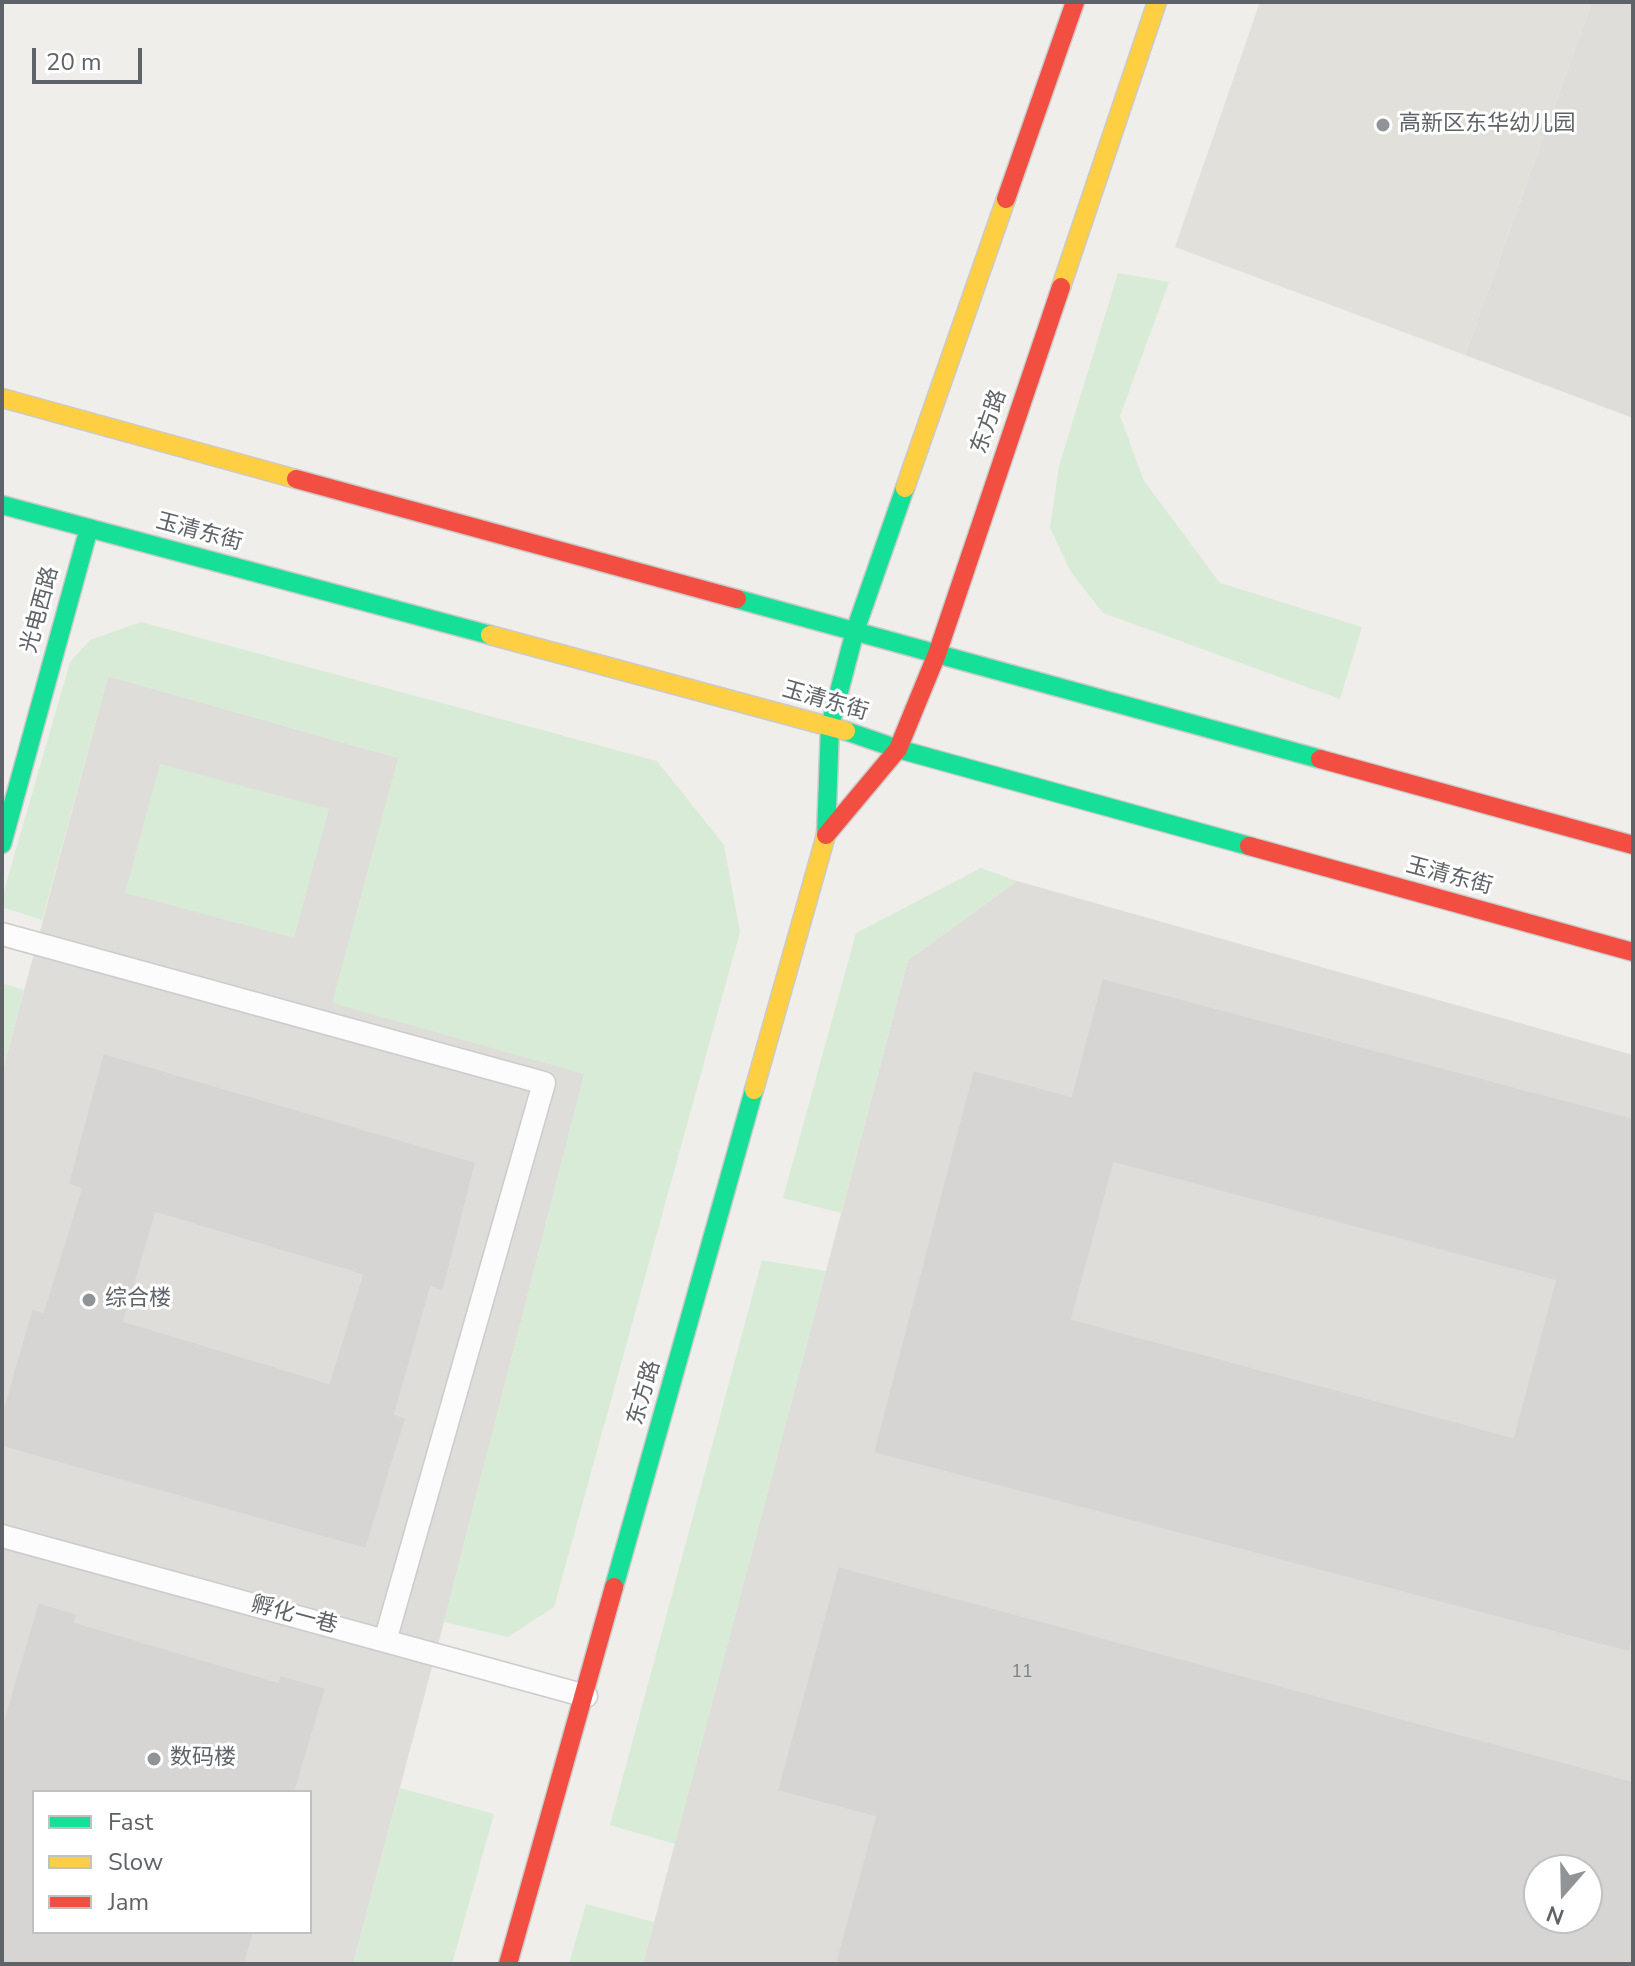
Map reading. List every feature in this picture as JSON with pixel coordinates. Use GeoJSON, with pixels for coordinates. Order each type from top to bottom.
{"type":"FeatureCollection","features":[{"type":"Feature","properties":{"kind":"main road","name":"东方路"},"geometry":{"type":"LineString","coordinates":[[508,1964],[586,1696],[826,835],[830,726],[855,631],[1075,2]]}},
{"type":"Feature","properties":{"kind":"main road","name":"东方路"},"geometry":{"type":"LineString","coordinates":[[826,835],[898,749],[937,654],[1157,2]]}},
{"type":"Feature","properties":{"kind":"main road"},"geometry":{"type":"LineString","coordinates":[[2,398],[1633,845]]}},
{"type":"Feature","properties":{"kind":"main road","name":"玉清东街"},"geometry":{"type":"LineString","coordinates":[[2,505],[830,726],[898,749],[1633,952]]}},
{"type":"Feature","properties":{"kind":"main road","name":"光电西路"},"geometry":{"type":"LineString","coordinates":[[2,844],[89,528]]}},
{"type":"Feature","properties":{"kind":"lane"},"geometry":{"type":"LineString","coordinates":[[2,934],[544,1083],[385,1641]]}},
{"type":"Feature","properties":{"kind":"lane","name":"孵化一巷"},"geometry":{"type":"LineString","coordinates":[[2,1536],[586,1696]]}},
{"type":"Feature","properties":{"kind":"shaded area","name":"高新区东华幼儿园"},"geometry":{"type":"Polygon","coordinates":[[[1260,2],[1592,2],[1465,355],[1175,247],[1260,2]]]}},
{"type":"Feature","properties":{"kind":"shaded area"},"geometry":{"type":"Polygon","coordinates":[[[1592,2],[1633,2],[1633,418],[1465,355],[1592,2]]]}},
{"type":"Feature","properties":{"kind":"shaded area"},"geometry":{"type":"Polygon","coordinates":[[[108,676],[522,793],[622,927],[353,1964],[2,1964],[2,1073],[108,676]]]}},
{"type":"Feature","properties":{"kind":"shaded area"},"geometry":{"type":"Polygon","coordinates":[[[1017,881],[1633,1055],[1633,1964],[643,1964],[908,960],[1017,881]]]}},
{"type":"Feature","properties":{"kind":"green space"},"geometry":{"type":"Polygon","coordinates":[[[1118,273],[1169,282],[1120,416],[1144,481],[1220,583],[1362,627],[1340,699],[1103,613],[1071,572],[1050,528],[1059,466],[1118,273]]]}},
{"type":"Feature","properties":{"kind":"green space"},"geometry":{"type":"Polygon","coordinates":[[[141,622],[657,761],[724,845],[740,932],[554,1607],[508,1637],[444,1622],[584,1074],[332,1003],[398,758],[108,676],[42,920],[2,907],[2,898],[70,662],[90,640],[141,622]]]}},
{"type":"Feature","properties":{"kind":"green space"},"geometry":{"type":"Polygon","coordinates":[[[160,764],[329,809],[294,938],[125,893],[160,764]]]}},
{"type":"Feature","properties":{"kind":"green space"},"geometry":{"type":"Polygon","coordinates":[[[981,868],[1017,881],[908,960],[841,1213],[783,1198],[856,933],[981,868]]]}},
{"type":"Feature","properties":{"kind":"green space"},"geometry":{"type":"Polygon","coordinates":[[[2,983],[24,990],[2,1073],[2,983]]]}},
{"type":"Feature","properties":{"kind":"green space"},"geometry":{"type":"Polygon","coordinates":[[[762,1260],[826,1271],[675,1844],[610,1825],[762,1260]]]}},
{"type":"Feature","properties":{"kind":"green space"},"geometry":{"type":"Polygon","coordinates":[[[400,1788],[494,1814],[452,1964],[353,1964],[400,1788]]]}},
{"type":"Feature","properties":{"kind":"green space"},"geometry":{"type":"Polygon","coordinates":[[[586,1904],[654,1922],[643,1964],[569,1964],[586,1904]]]}},
{"type":"Feature","properties":{"kind":"building"},"geometry":{"type":"Polygon","coordinates":[[[1102,978],[1633,1118],[1633,1637],[1629,1652],[873,1453],[973,1070],[1071,1096],[1102,978]],[[1114,1163],[1072,1319],[1513,1437],[1555,1281],[1114,1163]]]}},
{"type":"Feature","properties":{"kind":"building","name":"综合楼"},"geometry":{"type":"Polygon","coordinates":[[[103,1053],[476,1162],[443,1292],[431,1287],[395,1414],[406,1418],[366,1549],[2,1447],[2,1412],[32,1308],[43,1312],[81,1189],[68,1184],[103,1053]],[[156,1213],[124,1321],[329,1383],[362,1275],[156,1213]]]}},
{"type":"Feature","properties":{"kind":"building"},"geometry":{"type":"Polygon","coordinates":[[[838,1566],[1633,1781],[1633,1964],[835,1964],[875,1817],[777,1791],[838,1566]]]}},
{"type":"Feature","properties":{"kind":"building","name":"数码楼"},"geometry":{"type":"Polygon","coordinates":[[[38,1602],[77,1614],[75,1622],[278,1682],[280,1675],[326,1688],[296,1790],[32,1790],[32,1934],[253,1934],[245,1964],[2,1964],[2,1725],[38,1602]]]}},
{"type":"Feature","properties":{"kind":"traffic: fast"},"geometry":{"type":"LineString","coordinates":[[826,835],[830,726],[855,631],[905,488]]}},
{"type":"Feature","properties":{"kind":"traffic: fast"},"geometry":{"type":"LineString","coordinates":[[2,505],[490,635]]}},
{"type":"Feature","properties":{"kind":"traffic: fast"},"geometry":{"type":"LineString","coordinates":[[2,844],[89,528]]}},
{"type":"Feature","properties":{"kind":"traffic: fast"},"geometry":{"type":"LineString","coordinates":[[737,599],[1320,759]]}},
{"type":"Feature","properties":{"kind":"traffic: fast"},"geometry":{"type":"LineString","coordinates":[[846,731],[898,749],[1249,846]]}},
{"type":"Feature","properties":{"kind":"traffic: fast"},"geometry":{"type":"LineString","coordinates":[[614,1587],[754,1090]]}},
{"type":"Feature","properties":{"kind":"traffic: slow"},"geometry":{"type":"LineString","coordinates":[[1061,287],[1157,2]]}},
{"type":"Feature","properties":{"kind":"traffic: slow"},"geometry":{"type":"LineString","coordinates":[[905,488],[1006,199]]}},
{"type":"Feature","properties":{"kind":"traffic: slow"},"geometry":{"type":"LineString","coordinates":[[2,398],[296,479]]}},
{"type":"Feature","properties":{"kind":"traffic: slow"},"geometry":{"type":"LineString","coordinates":[[490,635],[846,731]]}},
{"type":"Feature","properties":{"kind":"traffic: slow"},"geometry":{"type":"LineString","coordinates":[[754,1090],[826,835]]}},
{"type":"Feature","properties":{"kind":"traffic: jam"},"geometry":{"type":"LineString","coordinates":[[1006,199],[1075,2]]}},
{"type":"Feature","properties":{"kind":"traffic: jam"},"geometry":{"type":"LineString","coordinates":[[826,835],[898,749],[937,654],[1061,287]]}},
{"type":"Feature","properties":{"kind":"traffic: jam"},"geometry":{"type":"LineString","coordinates":[[296,479],[737,599]]}},
{"type":"Feature","properties":{"kind":"traffic: jam"},"geometry":{"type":"LineString","coordinates":[[1320,759],[1633,845]]}},
{"type":"Feature","properties":{"kind":"traffic: jam"},"geometry":{"type":"LineString","coordinates":[[1249,846],[1633,952]]}},
{"type":"Feature","properties":{"kind":"traffic: jam"},"geometry":{"type":"LineString","coordinates":[[508,1964],[614,1587]]}},
{"type":"Feature","properties":{"kind":"place","name":"高新区东华幼儿园"},"geometry":{"type":"Point","coordinates":[1383,125]}},
{"type":"Feature","properties":{"kind":"place","name":"综合楼"},"geometry":{"type":"Point","coordinates":[89,1300]}},
{"type":"Feature","properties":{"kind":"place","name":"数码楼"},"geometry":{"type":"Point","coordinates":[154,1759]}}]}
